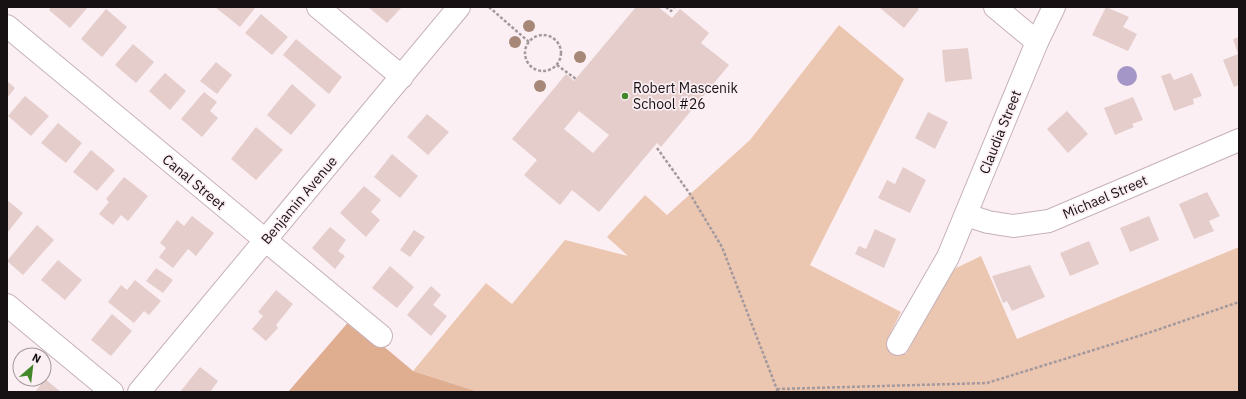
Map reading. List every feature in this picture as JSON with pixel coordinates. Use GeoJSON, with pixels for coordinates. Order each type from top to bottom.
{"type":"FeatureCollection","features":[{"type":"Feature","properties":{"kind":"street"},"geometry":{"type":"LineString","coordinates":[[318,7],[402,77]]}},
{"type":"Feature","properties":{"kind":"street","name":"Benjamin Avenue"},"geometry":{"type":"LineString","coordinates":[[139,392],[459,7]]}},
{"type":"Feature","properties":{"kind":"street"},"geometry":{"type":"LineString","coordinates":[[995,7],[1037,42]]}},
{"type":"Feature","properties":{"kind":"street","name":"Claudia Street"},"geometry":{"type":"LineString","coordinates":[[898,344],[948,257],[1037,42],[1054,7]]}},
{"type":"Feature","properties":{"kind":"street","name":"Canal Street"},"geometry":{"type":"LineString","coordinates":[[7,26],[381,336]]}},
{"type":"Feature","properties":{"kind":"street","name":"Michael Street"},"geometry":{"type":"LineString","coordinates":[[966,215],[988,222],[1013,226],[1049,221],[1239,140]]}},
{"type":"Feature","properties":{"kind":"street"},"geometry":{"type":"LineString","coordinates":[[7,305],[112,392]]}},
{"type":"Feature","properties":{"kind":"path"},"geometry":{"type":"LineString","coordinates":[[489,7],[529,42]]}},
{"type":"Feature","properties":{"kind":"path"},"geometry":{"type":"LineString","coordinates":[[666,7],[671,11],[674,7]]}},
{"type":"Feature","properties":{"kind":"path"},"geometry":{"type":"LineString","coordinates":[[538,35],[550,36],[554,39],[561,48],[560,60],[557,64],[546,71],[534,68],[529,64],[525,53],[529,42],[538,35]]}},
{"type":"Feature","properties":{"kind":"path"},"geometry":{"type":"LineString","coordinates":[[557,64],[576,79]]}},
{"type":"Feature","properties":{"kind":"path"},"geometry":{"type":"LineString","coordinates":[[657,148],[690,194],[722,247],[777,391],[987,383],[1142,335],[1239,302]]}},
{"type":"Feature","properties":{"kind":"shaded area"},"geometry":{"type":"Polygon","coordinates":[[[839,25],[904,79],[810,265],[901,312],[888,338],[906,354],[945,281],[956,268],[981,256],[1017,339],[1239,247],[1239,392],[479,392],[413,371],[486,283],[512,304],[565,240],[628,256],[607,237],[645,195],[667,215],[750,140],[839,25]]]}},
{"type":"Feature","properties":{"kind":"shaded area"},"geometry":{"type":"Polygon","coordinates":[[[1127,66],[1134,69],[1137,76],[1134,83],[1127,86],[1120,83],[1117,76],[1120,69],[1127,66]]]}},
{"type":"Feature","properties":{"kind":"shaded area"},"geometry":{"type":"Polygon","coordinates":[[[351,319],[413,371],[479,392],[288,392],[351,319]]]}},
{"type":"Feature","properties":{"kind":"building"},"geometry":{"type":"Polygon","coordinates":[[[51,7],[88,7],[70,28],[49,10],[51,7]]]}},
{"type":"Feature","properties":{"kind":"building"},"geometry":{"type":"Polygon","coordinates":[[[215,7],[254,7],[255,8],[240,27],[215,7]]]}},
{"type":"Feature","properties":{"kind":"building"},"geometry":{"type":"Polygon","coordinates":[[[368,7],[402,7],[387,23],[368,7]]]}},
{"type":"Feature","properties":{"kind":"building","name":"Robert Mascenik School #26"},"geometry":{"type":"Polygon","coordinates":[[[636,7],[658,7],[672,18],[680,9],[709,33],[701,43],[729,65],[661,147],[657,143],[599,212],[572,190],[560,205],[524,175],[537,160],[512,139],[566,74],[574,81],[636,7]],[[579,111],[564,129],[593,153],[609,135],[579,111]]]}},
{"type":"Feature","properties":{"kind":"building"},"geometry":{"type":"Polygon","coordinates":[[[879,7],[917,7],[919,9],[904,28],[879,7]]]}},
{"type":"Feature","properties":{"kind":"building"},"geometry":{"type":"Polygon","coordinates":[[[1106,7],[1129,17],[1123,27],[1137,34],[1128,51],[1092,35],[1106,7]]]}},
{"type":"Feature","properties":{"kind":"building"},"geometry":{"type":"Polygon","coordinates":[[[106,9],[127,27],[102,57],[81,39],[106,9]]]}},
{"type":"Feature","properties":{"kind":"building"},"geometry":{"type":"Polygon","coordinates":[[[261,14],[288,37],[272,55],[245,33],[261,14]]]}},
{"type":"Feature","properties":{"kind":"building"},"geometry":{"type":"Polygon","coordinates":[[[1239,37],[1239,85],[1234,87],[1223,60],[1238,54],[1233,39],[1239,37]]]}},
{"type":"Feature","properties":{"kind":"building"},"geometry":{"type":"Polygon","coordinates":[[[296,39],[342,77],[329,94],[283,55],[296,39]]]}},
{"type":"Feature","properties":{"kind":"building"},"geometry":{"type":"Polygon","coordinates":[[[133,44],[154,62],[136,83],[115,65],[133,44]]]}},
{"type":"Feature","properties":{"kind":"building"},"geometry":{"type":"Polygon","coordinates":[[[968,48],[972,79],[945,82],[942,50],[968,48]]]}},
{"type":"Feature","properties":{"kind":"building"},"geometry":{"type":"Polygon","coordinates":[[[216,62],[232,75],[217,94],[200,81],[216,62]]]}},
{"type":"Feature","properties":{"kind":"building"},"geometry":{"type":"Polygon","coordinates":[[[165,73],[186,91],[170,110],[149,91],[165,73]]]}},
{"type":"Feature","properties":{"kind":"building"},"geometry":{"type":"Polygon","coordinates":[[[1170,73],[1174,80],[1192,73],[1202,96],[1193,99],[1194,104],[1174,111],[1161,76],[1170,73]]]}},
{"type":"Feature","properties":{"kind":"building"},"geometry":{"type":"Polygon","coordinates":[[[7,81],[15,88],[7,98],[7,81]]]}},
{"type":"Feature","properties":{"kind":"building"},"geometry":{"type":"Polygon","coordinates":[[[292,84],[316,105],[291,135],[267,115],[292,84]]]}},
{"type":"Feature","properties":{"kind":"building"},"geometry":{"type":"Polygon","coordinates":[[[204,92],[217,102],[210,111],[218,118],[202,137],[181,119],[204,92]]]}},
{"type":"Feature","properties":{"kind":"building"},"geometry":{"type":"Polygon","coordinates":[[[25,96],[49,116],[31,136],[8,116],[25,96]]]}},
{"type":"Feature","properties":{"kind":"building"},"geometry":{"type":"Polygon","coordinates":[[[1133,97],[1143,120],[1132,124],[1134,127],[1115,135],[1104,108],[1133,97]]]}},
{"type":"Feature","properties":{"kind":"building"},"geometry":{"type":"Polygon","coordinates":[[[1067,111],[1088,134],[1068,153],[1047,129],[1067,111]]]}},
{"type":"Feature","properties":{"kind":"building"},"geometry":{"type":"Polygon","coordinates":[[[928,112],[948,122],[935,149],[915,138],[928,112]]]}},
{"type":"Feature","properties":{"kind":"building"},"geometry":{"type":"Polygon","coordinates":[[[427,114],[449,132],[428,155],[407,137],[427,114]]]}},
{"type":"Feature","properties":{"kind":"building"},"geometry":{"type":"Polygon","coordinates":[[[58,123],[82,143],[66,163],[41,143],[58,123]]]}},
{"type":"Feature","properties":{"kind":"building"},"geometry":{"type":"Polygon","coordinates":[[[256,127],[283,150],[256,180],[231,159],[256,127]]]}},
{"type":"Feature","properties":{"kind":"building"},"geometry":{"type":"Polygon","coordinates":[[[91,150],[115,170],[97,191],[73,172],[91,150]]]}},
{"type":"Feature","properties":{"kind":"building"},"geometry":{"type":"Polygon","coordinates":[[[392,154],[418,176],[400,198],[374,177],[392,154]]]}},
{"type":"Feature","properties":{"kind":"building"},"geometry":{"type":"Polygon","coordinates":[[[903,167],[926,180],[910,213],[878,198],[887,180],[895,184],[903,167]]]}},
{"type":"Feature","properties":{"kind":"building"},"geometry":{"type":"Polygon","coordinates":[[[124,177],[148,196],[128,221],[121,215],[113,225],[99,214],[109,202],[106,199],[124,177]]]}},
{"type":"Feature","properties":{"kind":"building"},"geometry":{"type":"Polygon","coordinates":[[[364,186],[381,200],[371,212],[380,220],[366,237],[340,213],[364,186]]]}},
{"type":"Feature","properties":{"kind":"building"},"geometry":{"type":"Polygon","coordinates":[[[1207,192],[1220,216],[1209,221],[1214,231],[1194,239],[1179,204],[1207,192]]]}},
{"type":"Feature","properties":{"kind":"building"},"geometry":{"type":"Polygon","coordinates":[[[7,200],[23,213],[7,233],[7,200]]]}},
{"type":"Feature","properties":{"kind":"building"},"geometry":{"type":"Polygon","coordinates":[[[192,216],[214,233],[196,256],[188,249],[173,268],[159,257],[166,248],[160,243],[177,220],[184,226],[192,216]]]}},
{"type":"Feature","properties":{"kind":"building"},"geometry":{"type":"Polygon","coordinates":[[[1149,216],[1159,240],[1130,252],[1120,228],[1149,216]]]}},
{"type":"Feature","properties":{"kind":"building"},"geometry":{"type":"Polygon","coordinates":[[[37,225],[54,240],[23,275],[7,261],[37,225]]]}},
{"type":"Feature","properties":{"kind":"building"},"geometry":{"type":"Polygon","coordinates":[[[330,227],[346,240],[338,251],[345,256],[335,269],[312,248],[330,227]]]}},
{"type":"Feature","properties":{"kind":"building"},"geometry":{"type":"Polygon","coordinates":[[[875,229],[896,239],[884,268],[855,254],[859,246],[866,249],[875,229]]]}},
{"type":"Feature","properties":{"kind":"building"},"geometry":{"type":"Polygon","coordinates":[[[414,230],[425,237],[410,257],[400,250],[414,230]]]}},
{"type":"Feature","properties":{"kind":"building"},"geometry":{"type":"Polygon","coordinates":[[[1089,241],[1099,264],[1070,276],[1060,253],[1089,241]]]}},
{"type":"Feature","properties":{"kind":"building"},"geometry":{"type":"Polygon","coordinates":[[[58,260],[82,280],[65,300],[41,280],[58,260]]]}},
{"type":"Feature","properties":{"kind":"building"},"geometry":{"type":"Polygon","coordinates":[[[1030,265],[1045,297],[1012,311],[1007,301],[1003,303],[992,276],[1030,265]]]}},
{"type":"Feature","properties":{"kind":"building"},"geometry":{"type":"Polygon","coordinates":[[[390,266],[414,287],[397,308],[372,288],[390,266]]]}},
{"type":"Feature","properties":{"kind":"building"},"geometry":{"type":"Polygon","coordinates":[[[156,268],[173,280],[163,293],[146,281],[156,268]]]}},
{"type":"Feature","properties":{"kind":"building"},"geometry":{"type":"Polygon","coordinates":[[[135,280],[161,301],[149,315],[144,311],[134,323],[108,302],[121,285],[127,290],[135,280]]]}},
{"type":"Feature","properties":{"kind":"building"},"geometry":{"type":"Polygon","coordinates":[[[431,286],[441,295],[433,305],[447,316],[431,336],[407,315],[431,286]]]}},
{"type":"Feature","properties":{"kind":"building"},"geometry":{"type":"Polygon","coordinates":[[[276,290],[293,304],[276,325],[278,328],[266,341],[252,329],[263,316],[258,312],[276,290]]]}},
{"type":"Feature","properties":{"kind":"building"},"geometry":{"type":"Polygon","coordinates":[[[112,314],[132,331],[111,356],[91,340],[112,314]]]}},
{"type":"Feature","properties":{"kind":"building"},"geometry":{"type":"Polygon","coordinates":[[[200,367],[218,381],[210,392],[180,392],[200,367]]]}},
{"type":"Feature","properties":{"kind":"building"},"geometry":{"type":"Polygon","coordinates":[[[52,385],[61,392],[35,392],[39,387],[52,387],[52,385]]]}},
{"type":"Feature","properties":{"kind":"place","name":"Robert Mascenik School #26"},"geometry":{"type":"Point","coordinates":[625,96]}}]}
